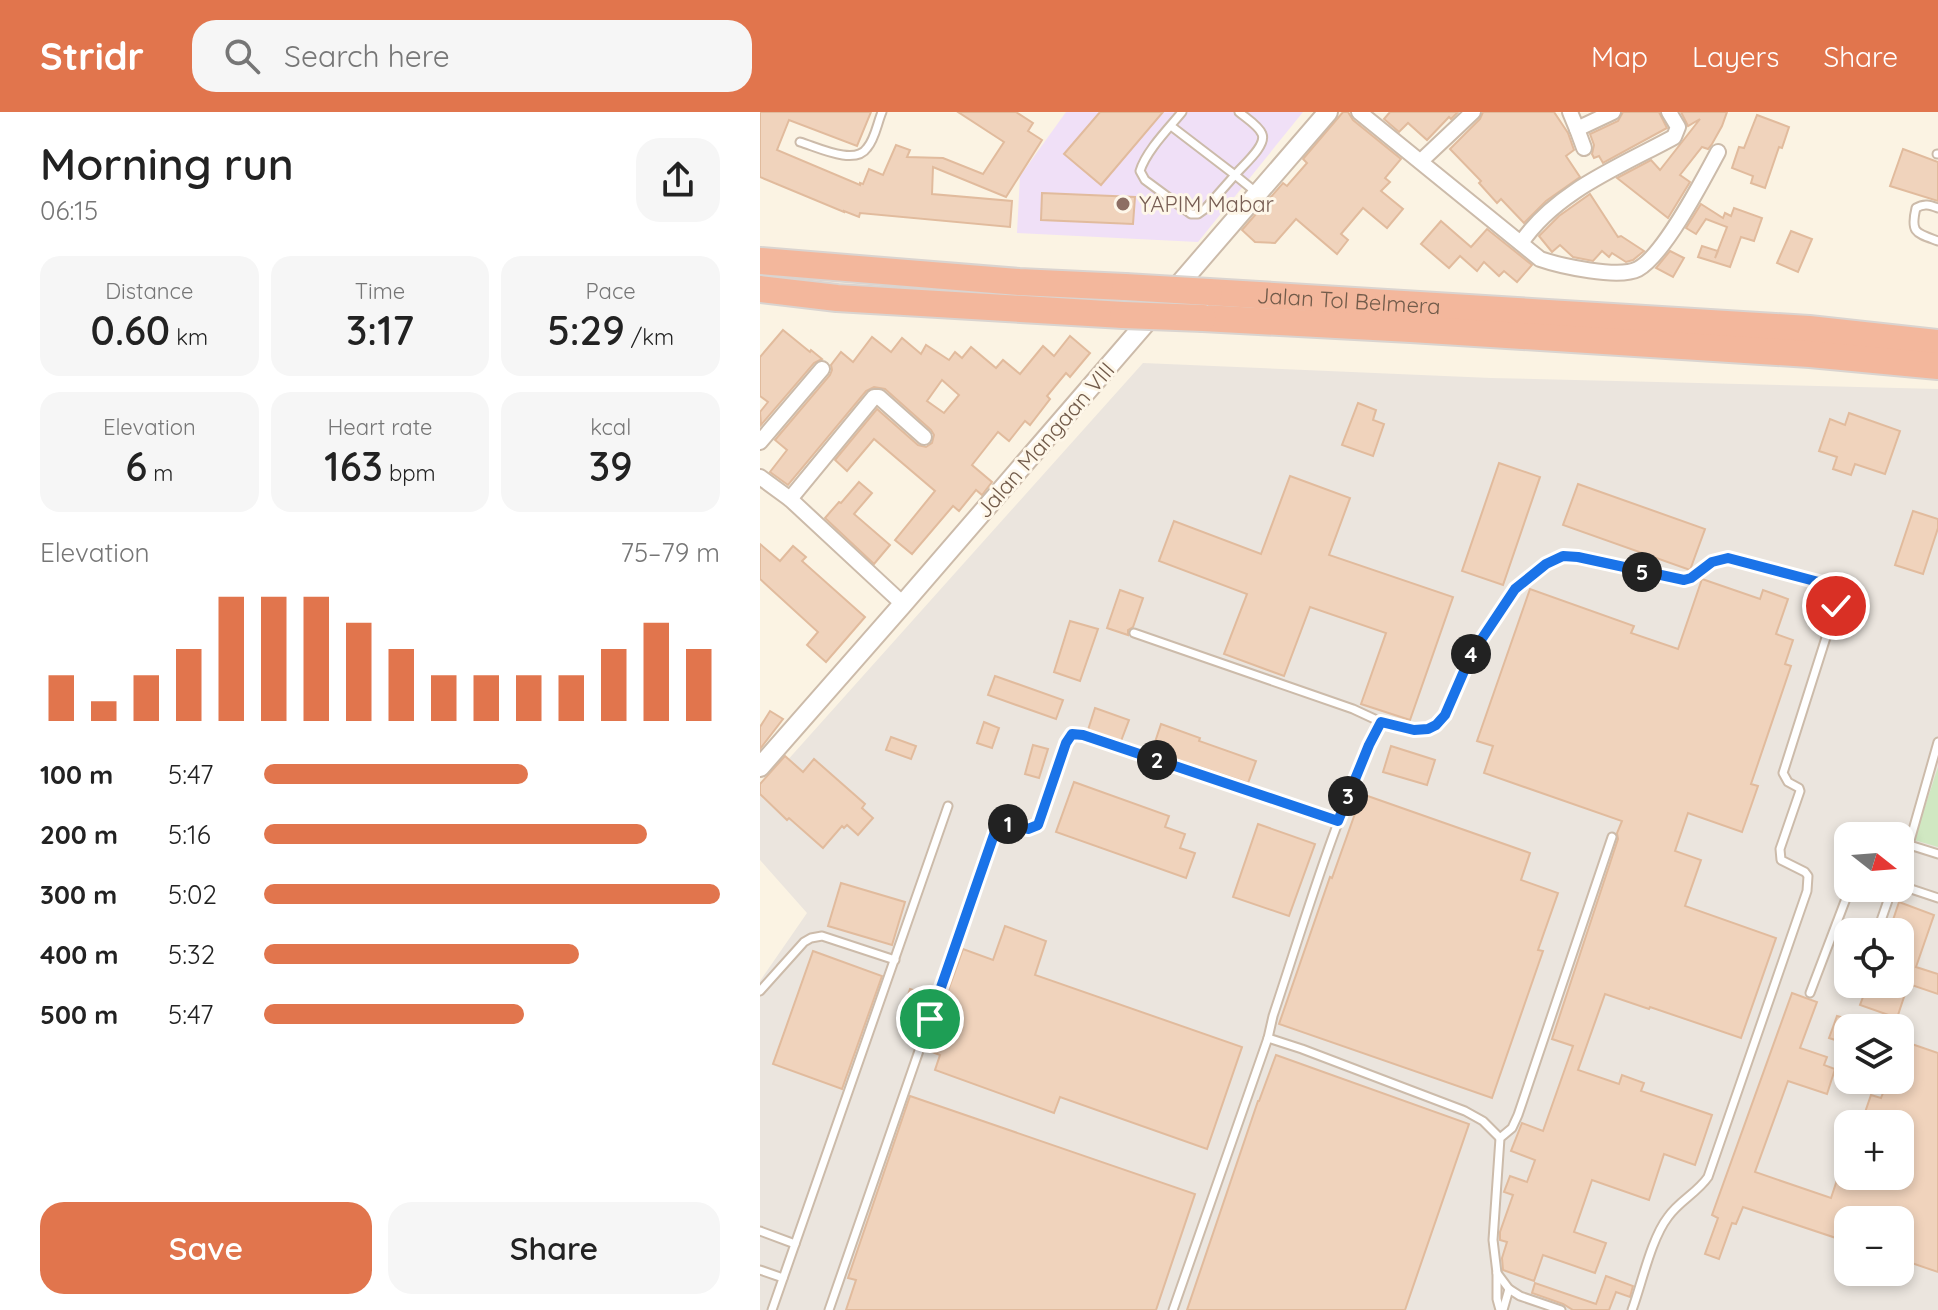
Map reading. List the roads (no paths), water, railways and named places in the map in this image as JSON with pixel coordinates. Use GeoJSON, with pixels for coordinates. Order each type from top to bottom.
{"type":"FeatureCollection","features":[{"type":"Feature","properties":{"kind":"highway","name":"Jalan Tol Belmera"},"geometry":{"type":"LineString","coordinates":[[760,261],[1019,282],[1809,329],[1938,343]]}},
{"type":"Feature","properties":{"kind":"highway","name":"Jalan Tol Belmera"},"geometry":{"type":"LineString","coordinates":[[760,289],[837,298],[1810,354],[1938,366]]}},
{"type":"Feature","properties":{"kind":"street","name":"Jalan Mangaan VIII"},"geometry":{"type":"LineString","coordinates":[[760,767],[1328,112]]}},
{"type":"Feature","properties":{"kind":"street"},"geometry":{"type":"LineString","coordinates":[[1359,112],[1540,259],[1559,266],[1601,271],[1637,269],[1656,251],[1669,235],[1718,152]]}},
{"type":"Feature","properties":{"kind":"street"},"geometry":{"type":"LineString","coordinates":[[1421,161],[1473,112]]}},
{"type":"Feature","properties":{"kind":"street"},"geometry":{"type":"LineString","coordinates":[[1570,112],[1584,148]]}},
{"type":"Feature","properties":{"kind":"street"},"geometry":{"type":"LineString","coordinates":[[1577,129],[1613,112]]}},
{"type":"Feature","properties":{"kind":"street"},"geometry":{"type":"LineString","coordinates":[[1521,243],[1569,195],[1674,137],[1678,127],[1669,112]]}},
{"type":"Feature","properties":{"kind":"street"},"geometry":{"type":"LineString","coordinates":[[760,442],[822,369]]}},
{"type":"Feature","properties":{"kind":"street"},"geometry":{"type":"LineString","coordinates":[[790,499],[874,397],[879,397],[924,437]]}},
{"type":"Feature","properties":{"kind":"street"},"geometry":{"type":"LineString","coordinates":[[760,477],[790,499],[903,604]]}},
{"type":"Feature","properties":{"kind":"lane"},"geometry":{"type":"LineString","coordinates":[[800,142],[847,157],[862,154],[870,146],[882,112]]}},
{"type":"Feature","properties":{"kind":"lane"},"geometry":{"type":"LineString","coordinates":[[1182,112],[1142,163],[1140,171],[1145,180],[1191,214],[1205,209],[1260,147],[1262,131],[1239,112]]}},
{"type":"Feature","properties":{"kind":"lane"},"geometry":{"type":"LineString","coordinates":[[1171,126],[1257,193]]}},
{"type":"Feature","properties":{"kind":"lane"},"geometry":{"type":"LineString","coordinates":[[1938,208],[1921,205],[1916,208],[1913,222],[1919,234],[1938,241]]}},
{"type":"Feature","properties":{"kind":"lane"},"geometry":{"type":"LineString","coordinates":[[1134,633],[1353,709],[1381,722],[1414,730],[1428,729],[1445,715],[1471,655],[1515,589],[1546,564],[1563,556],[1684,580],[1712,562],[1728,558],[1826,584],[1834,589],[1836,606],[1783,773],[1788,782],[1799,788],[1800,795],[1780,849],[1781,860],[1805,872],[1808,876],[1807,891],[1708,1177],[1701,1187],[1670,1213],[1663,1224],[1632,1310]]}},
{"type":"Feature","properties":{"kind":"lane"},"geometry":{"type":"LineString","coordinates":[[1173,1310],[1268,1038],[1338,821],[1381,722]]}},
{"type":"Feature","properties":{"kind":"lane"},"geometry":{"type":"LineString","coordinates":[[829,1310],[997,826],[1001,822],[1028,829],[1038,825],[1066,743],[1072,734],[1083,735],[1338,821]]}},
{"type":"Feature","properties":{"kind":"lane"},"geometry":{"type":"LineString","coordinates":[[1911,822],[1938,742]]}},
{"type":"Feature","properties":{"kind":"lane"},"geometry":{"type":"LineString","coordinates":[[772,1310],[948,806]]}},
{"type":"Feature","properties":{"kind":"lane"},"geometry":{"type":"LineString","coordinates":[[1501,1310],[1497,1299],[1493,1240],[1500,1138],[1512,1128],[1518,1115],[1612,837]]}},
{"type":"Feature","properties":{"kind":"lane"},"geometry":{"type":"LineString","coordinates":[[1914,846],[1938,854]]}},
{"type":"Feature","properties":{"kind":"lane"},"geometry":{"type":"LineString","coordinates":[[1914,890],[1938,898]]}},
{"type":"Feature","properties":{"kind":"lane"},"geometry":{"type":"LineString","coordinates":[[1810,993],[1845,902]]}},
{"type":"Feature","properties":{"kind":"lane"},"geometry":{"type":"LineString","coordinates":[[760,991],[811,938],[822,936],[895,960]]}},
{"type":"Feature","properties":{"kind":"lane"},"geometry":{"type":"LineString","coordinates":[[1268,1038],[1465,1111],[1483,1121],[1500,1138]]}},
{"type":"Feature","properties":{"kind":"lane"},"geometry":{"type":"LineString","coordinates":[[760,1231],[795,1244]]}},
{"type":"Feature","properties":{"kind":"lane"},"geometry":{"type":"LineString","coordinates":[[760,1270],[783,1278]]}},
{"type":"Feature","properties":{"kind":"lane"},"geometry":{"type":"LineString","coordinates":[[1497,1273],[1509,1289],[1520,1296],[1561,1310]]}},
{"type":"Feature","properties":{"kind":"lane"},"geometry":{"type":"LineString","coordinates":[[1501,1310],[1509,1289]]}},
{"type":"Feature","properties":{"kind":"place","name":"YAPIM Mabar"},"geometry":{"type":"Point","coordinates":[1123,204]}}]}
